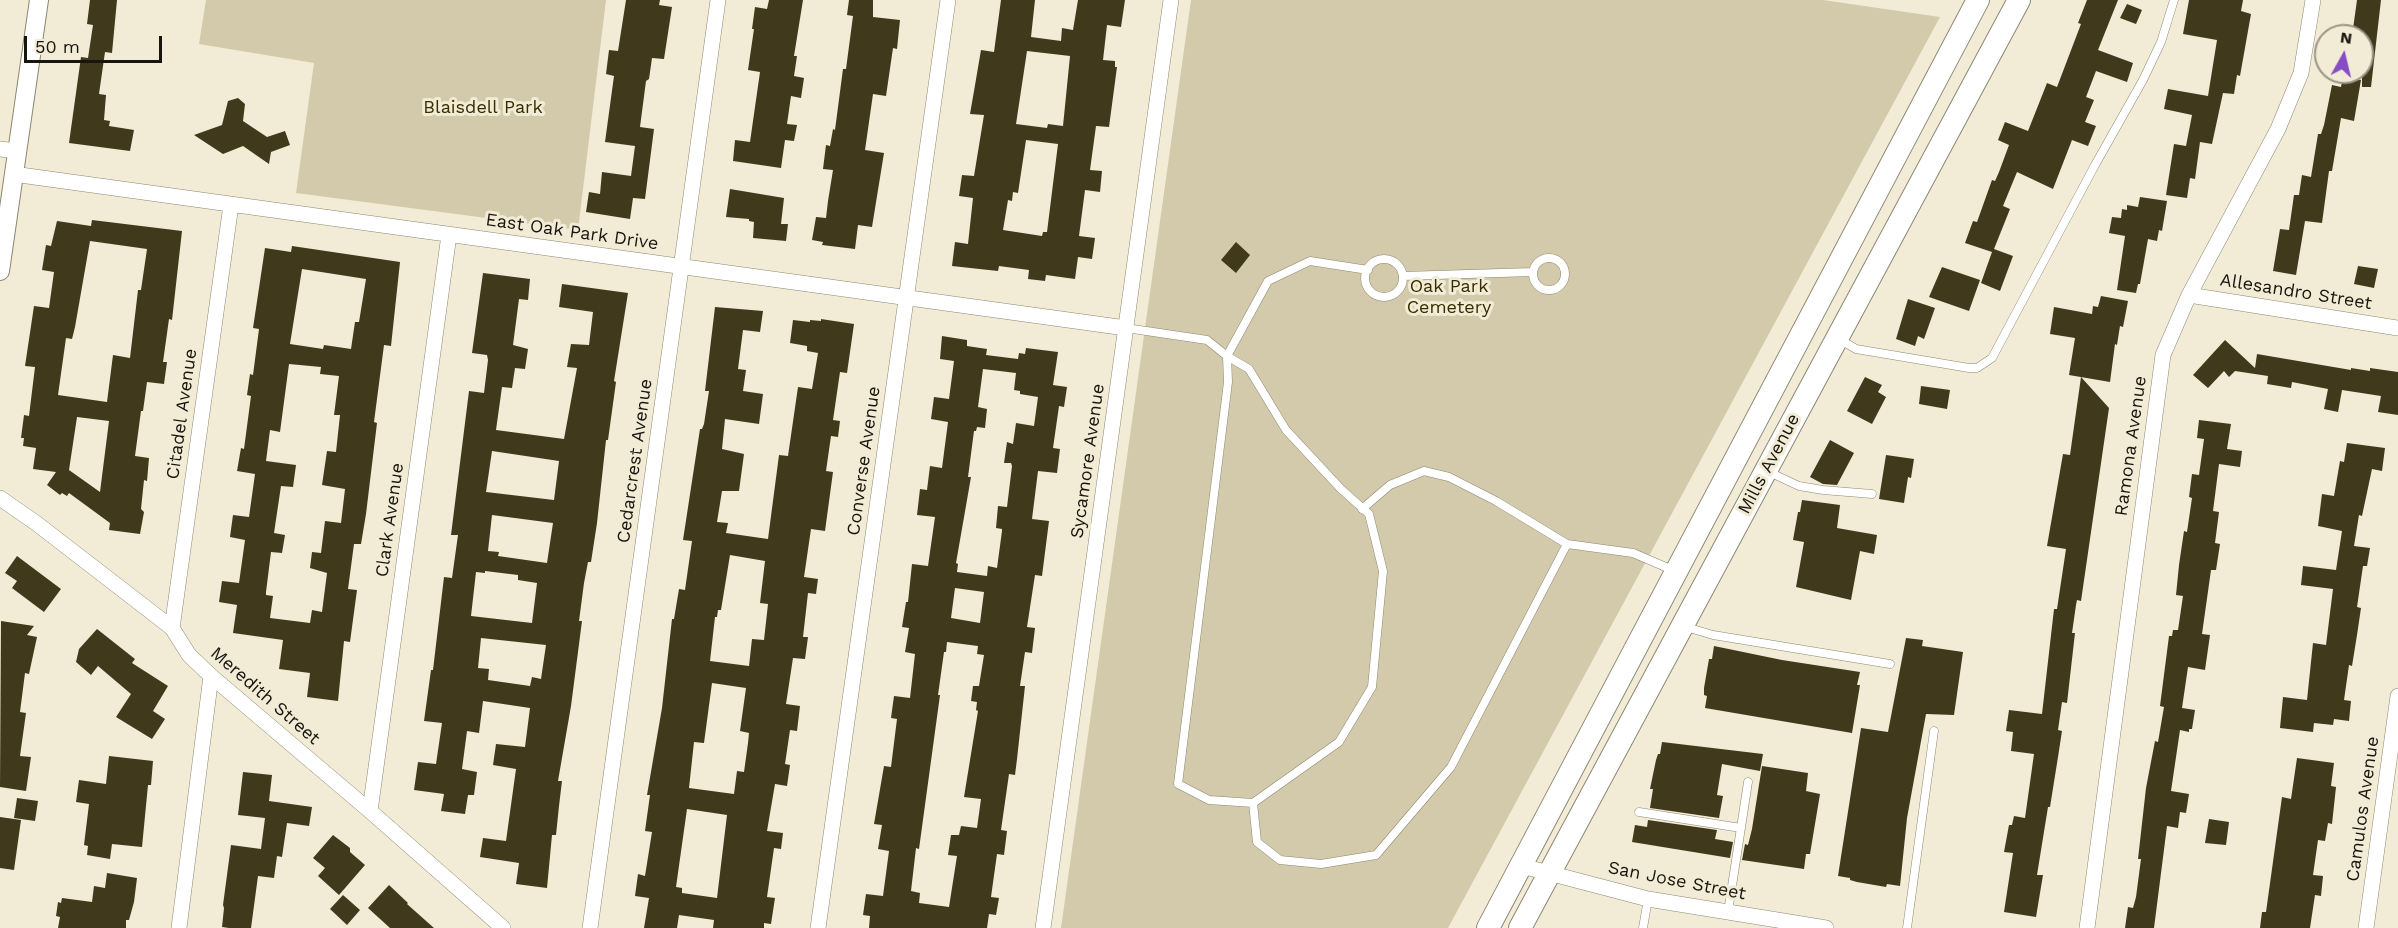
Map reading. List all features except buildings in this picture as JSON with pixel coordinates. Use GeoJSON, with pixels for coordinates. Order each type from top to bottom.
{"type":"FeatureCollection","features":[{"type":"Feature","properties":{"kind":"main road","name":"Mills Avenue"},"geometry":{"type":"LineString","coordinates":[[1488,928],[1978,0]]}},
{"type":"Feature","properties":{"kind":"main road","name":"Mills Avenue"},"geometry":{"type":"LineString","coordinates":[[1520,928],[2019,0]]}},
{"type":"Feature","properties":{"kind":"main road"},"geometry":{"type":"LineString","coordinates":[[1807,322],[1837,338]]}},
{"type":"Feature","properties":{"kind":"street"},"geometry":{"type":"LineString","coordinates":[[0,271],[13,174],[8,150],[39,0]]}},
{"type":"Feature","properties":{"kind":"street","name":"Cedarcrest Avenue"},"geometry":{"type":"LineString","coordinates":[[590,928],[718,0]]}},
{"type":"Feature","properties":{"kind":"street","name":"Converse Avenue"},"geometry":{"type":"LineString","coordinates":[[819,928],[948,0]]}},
{"type":"Feature","properties":{"kind":"street","name":"Sycamore Avenue"},"geometry":{"type":"LineString","coordinates":[[1042,928],[1171,0]]}},
{"type":"Feature","properties":{"kind":"street","name":"Ramona Avenue"},"geometry":{"type":"LineString","coordinates":[[2086,928],[2163,355],[2189,295],[2278,129],[2301,73],[2313,0]]}},
{"type":"Feature","properties":{"kind":"street","name":"East Oak Park Drive"},"geometry":{"type":"LineString","coordinates":[[13,174],[1126,328]]}},
{"type":"Feature","properties":{"kind":"street","name":"Citadel Avenue"},"geometry":{"type":"LineString","coordinates":[[172,628],[231,205]]}},
{"type":"Feature","properties":{"kind":"street","name":"Clark Avenue"},"geometry":{"type":"LineString","coordinates":[[370,811],[449,235]]}},
{"type":"Feature","properties":{"kind":"street","name":"Allesandro Street"},"geometry":{"type":"LineString","coordinates":[[2189,295],[2398,328]]}},
{"type":"Feature","properties":{"kind":"street","name":"Meredith Street"},"geometry":{"type":"LineString","coordinates":[[0,498],[172,628],[189,655],[212,676],[503,928]]}},
{"type":"Feature","properties":{"kind":"street"},"geometry":{"type":"LineString","coordinates":[[179,928],[212,676]]}},
{"type":"Feature","properties":{"kind":"street","name":"Camulos Avenue"},"geometry":{"type":"LineString","coordinates":[[2366,928],[2398,696]]}},
{"type":"Feature","properties":{"kind":"street","name":"San Jose Street"},"geometry":{"type":"LineString","coordinates":[[1522,866],[1648,899],[1826,928]]}},
{"type":"Feature","properties":{"kind":"lane"},"geometry":{"type":"LineString","coordinates":[[1837,338],[1856,349],[1969,368],[1977,368],[1992,358],[2143,80],[2161,42],[2174,0]]}},
{"type":"Feature","properties":{"kind":"lane"},"geometry":{"type":"LineString","coordinates":[[1551,258],[1560,262],[1565,271],[1563,281],[1557,288],[1547,290],[1538,286],[1533,272],[1540,260],[1551,258]]}},
{"type":"Feature","properties":{"kind":"lane"},"geometry":{"type":"LineString","coordinates":[[1381,259],[1394,261],[1402,270],[1403,276],[1404,282],[1398,292],[1388,298],[1376,296],[1367,287],[1365,275],[1371,264],[1381,259]]}},
{"type":"Feature","properties":{"kind":"lane"},"geometry":{"type":"LineString","coordinates":[[1126,328],[1207,340],[1227,356],[1249,369],[1286,430],[1369,514],[1383,570],[1371,687],[1339,742],[1253,803],[1209,800],[1178,784],[1227,394],[1227,356],[1268,281],[1310,261],[1368,270]]}},
{"type":"Feature","properties":{"kind":"lane"},"geometry":{"type":"LineString","coordinates":[[1403,276],[1533,272]]}},
{"type":"Feature","properties":{"kind":"lane"},"geometry":{"type":"LineString","coordinates":[[1765,470],[1799,486],[1872,494]]}},
{"type":"Feature","properties":{"kind":"lane"},"geometry":{"type":"LineString","coordinates":[[1362,509],[1390,485],[1424,471],[1449,477],[1496,501],[1567,544],[1633,553],[1676,571]]}},
{"type":"Feature","properties":{"kind":"lane"},"geometry":{"type":"LineString","coordinates":[[1253,803],[1257,842],[1280,860],[1321,864],[1376,855],[1451,767],[1567,544]]}},
{"type":"Feature","properties":{"kind":"lane"},"geometry":{"type":"LineString","coordinates":[[1682,626],[1713,636],[1890,664]]}},
{"type":"Feature","properties":{"kind":"lane"},"geometry":{"type":"LineString","coordinates":[[1907,928],[1934,731]]}},
{"type":"Feature","properties":{"kind":"lane"},"geometry":{"type":"LineString","coordinates":[[1728,912],[1748,782]]}},
{"type":"Feature","properties":{"kind":"lane"},"geometry":{"type":"LineString","coordinates":[[1639,812],[1741,828]]}},
{"type":"Feature","properties":{"kind":"lane"},"geometry":{"type":"LineString","coordinates":[[1643,928],[1648,899]]}},
{"type":"Feature","properties":{"kind":"green space","name":"Blaisdell Park"},"geometry":{"type":"Polygon","coordinates":[[[206,0],[606,0],[578,230],[296,193],[314,63],[199,44],[206,0]]]}},
{"type":"Feature","properties":{"kind":"green space","name":"Oak Park Cemetery"},"geometry":{"type":"Polygon","coordinates":[[[1191,0],[1823,0],[1940,17],[1448,928],[1061,928],[1191,0]]]}}]}
